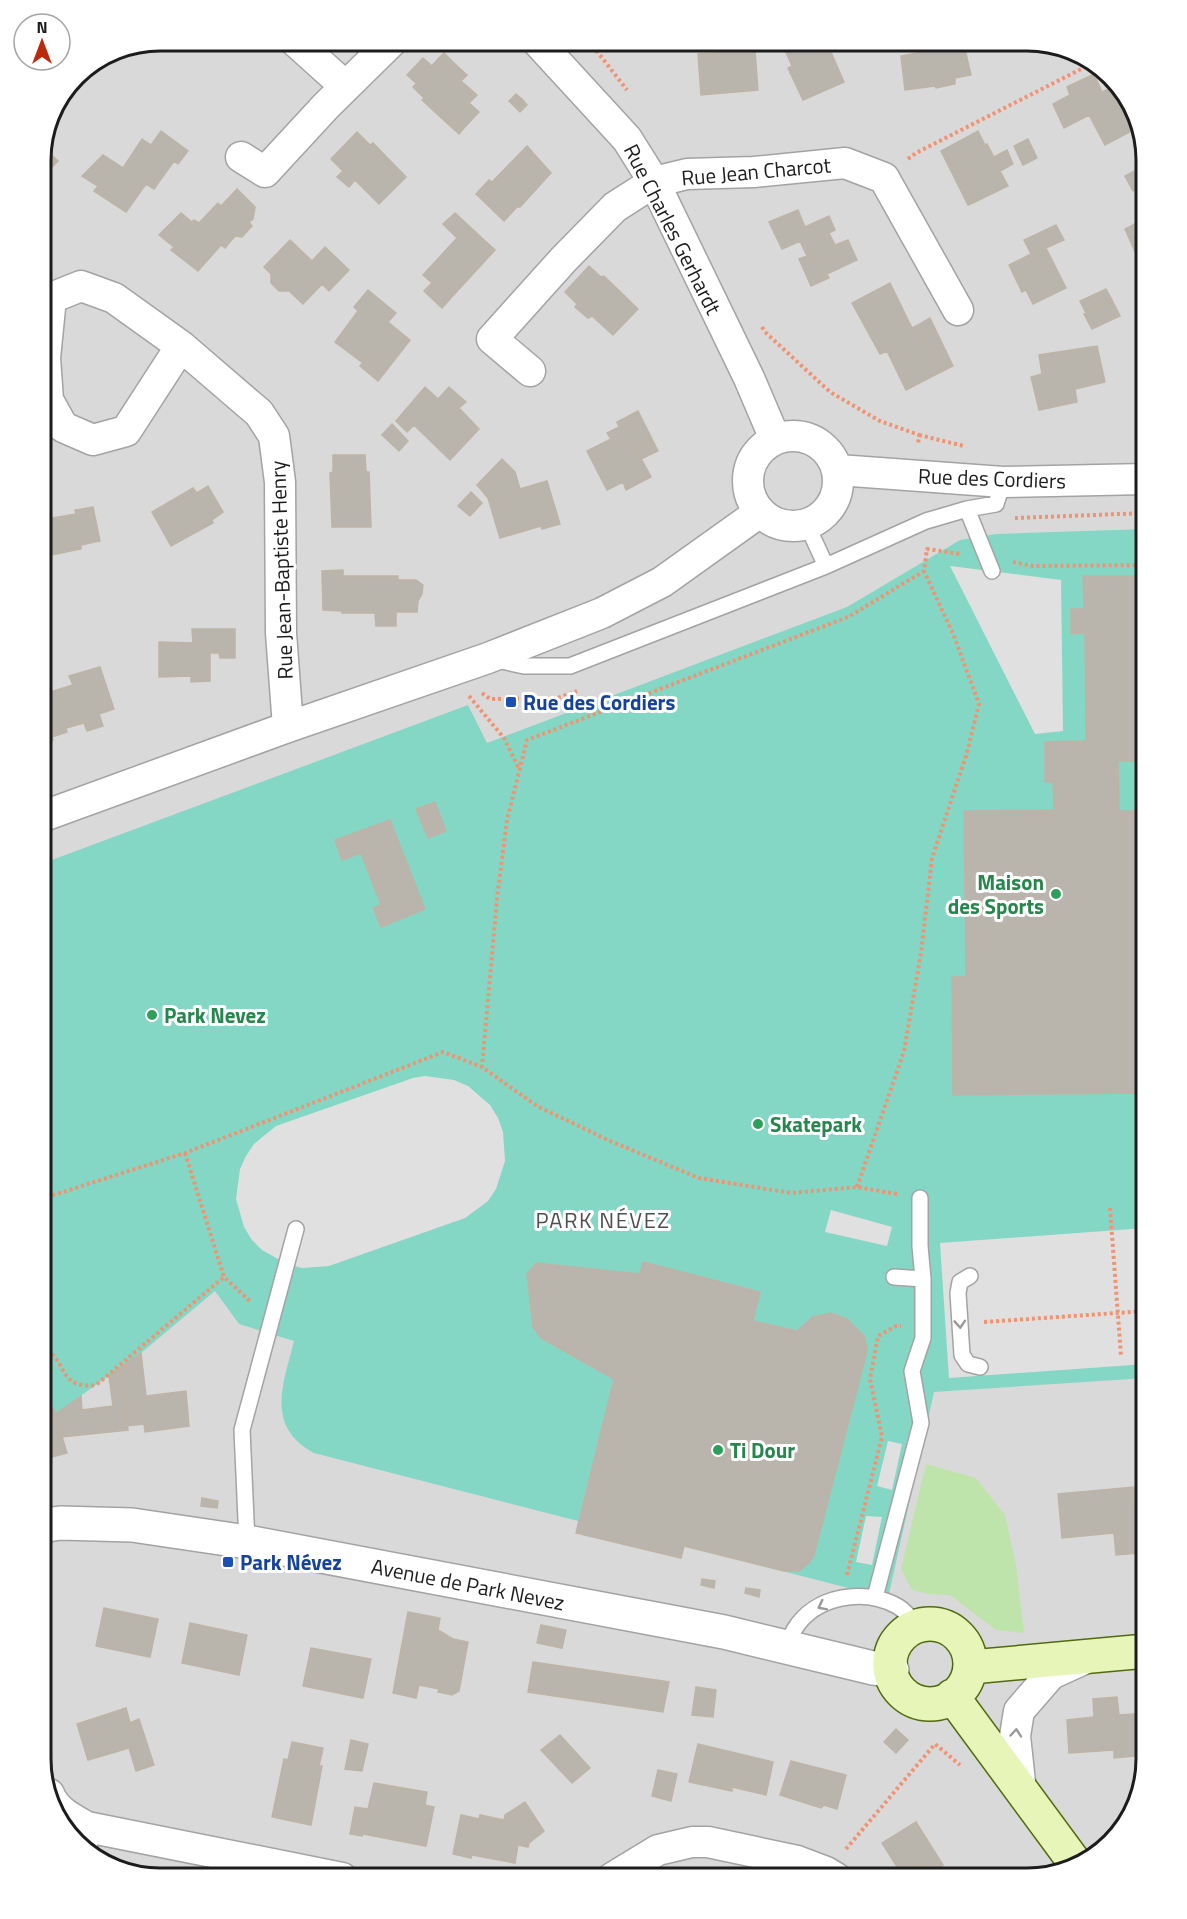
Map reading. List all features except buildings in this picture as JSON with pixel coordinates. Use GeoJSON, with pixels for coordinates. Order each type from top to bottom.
{"type":"FeatureCollection","features":[{"type":"Feature","properties":{"kind":"main road"},"geometry":{"type":"LineString","coordinates":[[921,1624],[947,1626],[966,1643],[971,1667],[961,1691],[939,1703],[914,1701],[895,1684],[889,1660],[900,1636],[921,1624]]}},
{"type":"Feature","properties":{"kind":"main road"},"geometry":{"type":"LineString","coordinates":[[971,1667],[1136,1652]]}},
{"type":"Feature","properties":{"kind":"main road"},"geometry":{"type":"LineString","coordinates":[[952,1696],[1071,1858]]}},
{"type":"Feature","properties":{"kind":"street"},"geometry":{"type":"LineString","coordinates":[[307,51],[345,86]]}},
{"type":"Feature","properties":{"kind":"street"},"geometry":{"type":"LineString","coordinates":[[241,157],[265,172],[381,51]]}},
{"type":"Feature","properties":{"kind":"street","name":"Rue Charles Gerhardt"},"geometry":{"type":"LineString","coordinates":[[546,51],[627,139],[654,182],[749,378],[775,439]]}},
{"type":"Feature","properties":{"kind":"street","name":"Rue Jean Charcot"},"geometry":{"type":"LineString","coordinates":[[530,370],[492,339],[564,259],[615,207],[654,182],[687,174],[754,172],[845,163],[884,178]]}},
{"type":"Feature","properties":{"kind":"street"},"geometry":{"type":"LineString","coordinates":[[884,178],[958,310]]}},
{"type":"Feature","properties":{"kind":"street"},"geometry":{"type":"LineString","coordinates":[[51,298],[81,286],[114,298],[181,346],[126,431],[93,440],[63,427],[51,405]]}},
{"type":"Feature","properties":{"kind":"street","name":"Rue Jean-Baptiste Henry"},"geometry":{"type":"LineString","coordinates":[[181,346],[259,412],[274,436],[280,482],[281,633],[288,727]]}},
{"type":"Feature","properties":{"kind":"street"},"geometry":{"type":"LineString","coordinates":[[788,436],[801,436],[813,440],[824,448],[838,470],[839,484],[836,497],[829,509],[807,525],[782,525],[770,520],[760,512],[752,500],[748,486],[749,472],[754,458],[763,447],[775,439],[788,436]]}},
{"type":"Feature","properties":{"kind":"street","name":"Rue des Cordiers"},"geometry":{"type":"LineString","coordinates":[[838,470],[1003,482],[1136,479]]}},
{"type":"Feature","properties":{"kind":"street"},"geometry":{"type":"LineString","coordinates":[[51,812],[488,658],[603,613],[662,582],[760,512]]}},
{"type":"Feature","properties":{"kind":"street","name":"Avenue de Park Nevez"},"geometry":{"type":"LineString","coordinates":[[51,1524],[132,1525],[247,1542],[724,1632],[873,1668],[892,1670]]}},
{"type":"Feature","properties":{"kind":"street"},"geometry":{"type":"LineString","coordinates":[[1020,1791],[1015,1736],[1019,1711],[1051,1674],[1092,1656]]}},
{"type":"Feature","properties":{"kind":"street"},"geometry":{"type":"LineString","coordinates":[[67,1817],[87,1827],[292,1868]]}},
{"type":"Feature","properties":{"kind":"street"},"geometry":{"type":"LineString","coordinates":[[628,1868],[658,1850],[673,1845],[708,1842],[797,1861],[814,1868]]}},
{"type":"Feature","properties":{"kind":"lane"},"geometry":{"type":"LineString","coordinates":[[488,658],[524,666],[570,666],[826,566],[926,521],[967,509],[996,504],[1003,482]]}},
{"type":"Feature","properties":{"kind":"lane"},"geometry":{"type":"LineString","coordinates":[[967,509],[989,565]]}},
{"type":"Feature","properties":{"kind":"lane"},"geometry":{"type":"LineString","coordinates":[[807,525],[826,566]]}},
{"type":"Feature","properties":{"kind":"lane"},"geometry":{"type":"LineString","coordinates":[[877,1591],[921,1423],[912,1371],[923,1338],[923,1279],[913,1196]]}},
{"type":"Feature","properties":{"kind":"lane"},"geometry":{"type":"LineString","coordinates":[[247,1542],[242,1430],[296,1229]]}},
{"type":"Feature","properties":{"kind":"lane"},"geometry":{"type":"LineString","coordinates":[[970,1276],[960,1282],[958,1287],[960,1324],[964,1360],[973,1366],[980,1366]]}},
{"type":"Feature","properties":{"kind":"lane"},"geometry":{"type":"LineString","coordinates":[[894,1277],[923,1279]]}},
{"type":"Feature","properties":{"kind":"lane"},"geometry":{"type":"LineString","coordinates":[[787,1647],[794,1629],[815,1608],[842,1597],[877,1591],[899,1607],[916,1627]]}},
{"type":"Feature","properties":{"kind":"lane"},"geometry":{"type":"LineString","coordinates":[[87,1827],[89,1842]]}},
{"type":"Feature","properties":{"kind":"path"},"geometry":{"type":"LineString","coordinates":[[597,51],[628,91]]}},
{"type":"Feature","properties":{"kind":"path"},"geometry":{"type":"LineString","coordinates":[[884,178],[916,153],[1085,67]]}},
{"type":"Feature","properties":{"kind":"path"},"geometry":{"type":"LineString","coordinates":[[759,323],[765,332],[830,392],[880,421],[919,435],[916,476]]}},
{"type":"Feature","properties":{"kind":"path"},"geometry":{"type":"LineString","coordinates":[[857,1187],[904,1051],[921,952],[932,858],[966,756],[979,704],[954,636],[924,571],[927,549],[989,565],[1136,565]]}},
{"type":"Feature","properties":{"kind":"path"},"geometry":{"type":"LineString","coordinates":[[482,1067],[497,898],[507,820],[526,740],[848,617],[924,571]]}},
{"type":"Feature","properties":{"kind":"path"},"geometry":{"type":"LineString","coordinates":[[458,699],[469,695],[504,738],[519,769]]}},
{"type":"Feature","properties":{"kind":"path"},"geometry":{"type":"LineString","coordinates":[[51,1196],[185,1153],[442,1052],[482,1067],[537,1106],[609,1141],[699,1178],[791,1193],[857,1187],[913,1196]]}},
{"type":"Feature","properties":{"kind":"path"},"geometry":{"type":"LineString","coordinates":[[185,1153],[224,1277],[271,1321]]}},
{"type":"Feature","properties":{"kind":"path"},"geometry":{"type":"LineString","coordinates":[[1110,1208],[1121,1356]]}},
{"type":"Feature","properties":{"kind":"path"},"geometry":{"type":"LineString","coordinates":[[51,1352],[66,1377],[71,1381],[79,1385],[96,1385],[224,1277]]}},
{"type":"Feature","properties":{"kind":"path"},"geometry":{"type":"LineString","coordinates":[[960,1324],[1136,1312]]}},
{"type":"Feature","properties":{"kind":"path"},"geometry":{"type":"LineString","coordinates":[[877,1591],[846,1576],[882,1437],[870,1379],[878,1336],[896,1326],[922,1327]]}},
{"type":"Feature","properties":{"kind":"path"},"geometry":{"type":"LineString","coordinates":[[837,1868],[935,1744],[961,1766]]}},
{"type":"Feature","properties":{"kind":"shaded area"},"geometry":{"type":"Polygon","coordinates":[[[152,51],[1035,51],[1062,57],[1088,69],[1109,88],[1125,112],[1134,138],[1136,160],[1136,1760],[1134,1781],[1118,1820],[1099,1841],[1075,1857],[1056,1864],[1028,1868],[152,1868],[125,1862],[99,1850],[78,1831],[62,1807],[55,1788],[51,1760],[51,152],[62,112],[73,93],[88,78],[118,59],[152,51]]]}},
{"type":"Feature","properties":{"kind":"shaded area"},"geometry":{"type":"Polygon","coordinates":[[[1136,529],[1136,1379],[934,1392],[888,1598],[684,1546],[681,1558],[576,1533],[578,1521],[314,1453],[299,1442],[289,1430],[283,1417],[283,1389],[294,1341],[239,1324],[215,1291],[141,1353],[55,1414],[51,1400],[51,860],[468,705],[487,743],[847,607],[960,540],[996,534],[1136,529]]]}},
{"type":"Feature","properties":{"kind":"shaded area"},"geometry":{"type":"Polygon","coordinates":[[[950,566],[1061,580],[1063,731],[1035,734],[950,566]]]}},
{"type":"Feature","properties":{"kind":"shaded area"},"geometry":{"type":"Polygon","coordinates":[[[425,1076],[454,1080],[468,1086],[490,1105],[498,1118],[503,1132],[505,1161],[496,1189],[488,1201],[465,1218],[329,1266],[302,1268],[287,1264],[262,1250],[244,1227],[236,1199],[240,1169],[254,1144],[276,1126],[413,1078],[425,1076]]]}},
{"type":"Feature","properties":{"kind":"shaded area"},"geometry":{"type":"Polygon","coordinates":[[[831,1210],[892,1227],[887,1246],[825,1232],[831,1210]]]}},
{"type":"Feature","properties":{"kind":"shaded area"},"geometry":{"type":"Polygon","coordinates":[[[1136,1229],[1136,1365],[949,1378],[940,1243],[1136,1229]]]}},
{"type":"Feature","properties":{"kind":"shaded area"},"geometry":{"type":"Polygon","coordinates":[[[888,1441],[902,1444],[892,1490],[877,1486],[888,1441]]]}},
{"type":"Feature","properties":{"kind":"shaded area"},"geometry":{"type":"Polygon","coordinates":[[[866,1516],[882,1517],[872,1565],[856,1562],[866,1516]]]}},
{"type":"Feature","properties":{"kind":"green space"},"geometry":{"type":"Polygon","coordinates":[[[926,1464],[976,1478],[1005,1515],[1016,1565],[1024,1633],[996,1630],[950,1595],[912,1590],[901,1569],[926,1464]]]}},
{"type":"Feature","properties":{"kind":"place","name":"Rue des Cordiers"},"geometry":{"type":"Point","coordinates":[511,702]}},
{"type":"Feature","properties":{"kind":"place","name":"Maison des Sports"},"geometry":{"type":"Point","coordinates":[1056,894]}},
{"type":"Feature","properties":{"kind":"place","name":"Park Nevez"},"geometry":{"type":"Point","coordinates":[152,1015]}},
{"type":"Feature","properties":{"kind":"place","name":"Skatepark"},"geometry":{"type":"Point","coordinates":[758,1124]}},
{"type":"Feature","properties":{"kind":"place","name":"Ti Dour"},"geometry":{"type":"Point","coordinates":[718,1450]}},
{"type":"Feature","properties":{"kind":"place","name":"Park Névez"},"geometry":{"type":"Point","coordinates":[228,1562]}},
{"type":"Feature","properties":{"kind":"district","name":"PARK NÉVEZ"},"geometry":{"type":"Point","coordinates":[603,1220]}}]}
